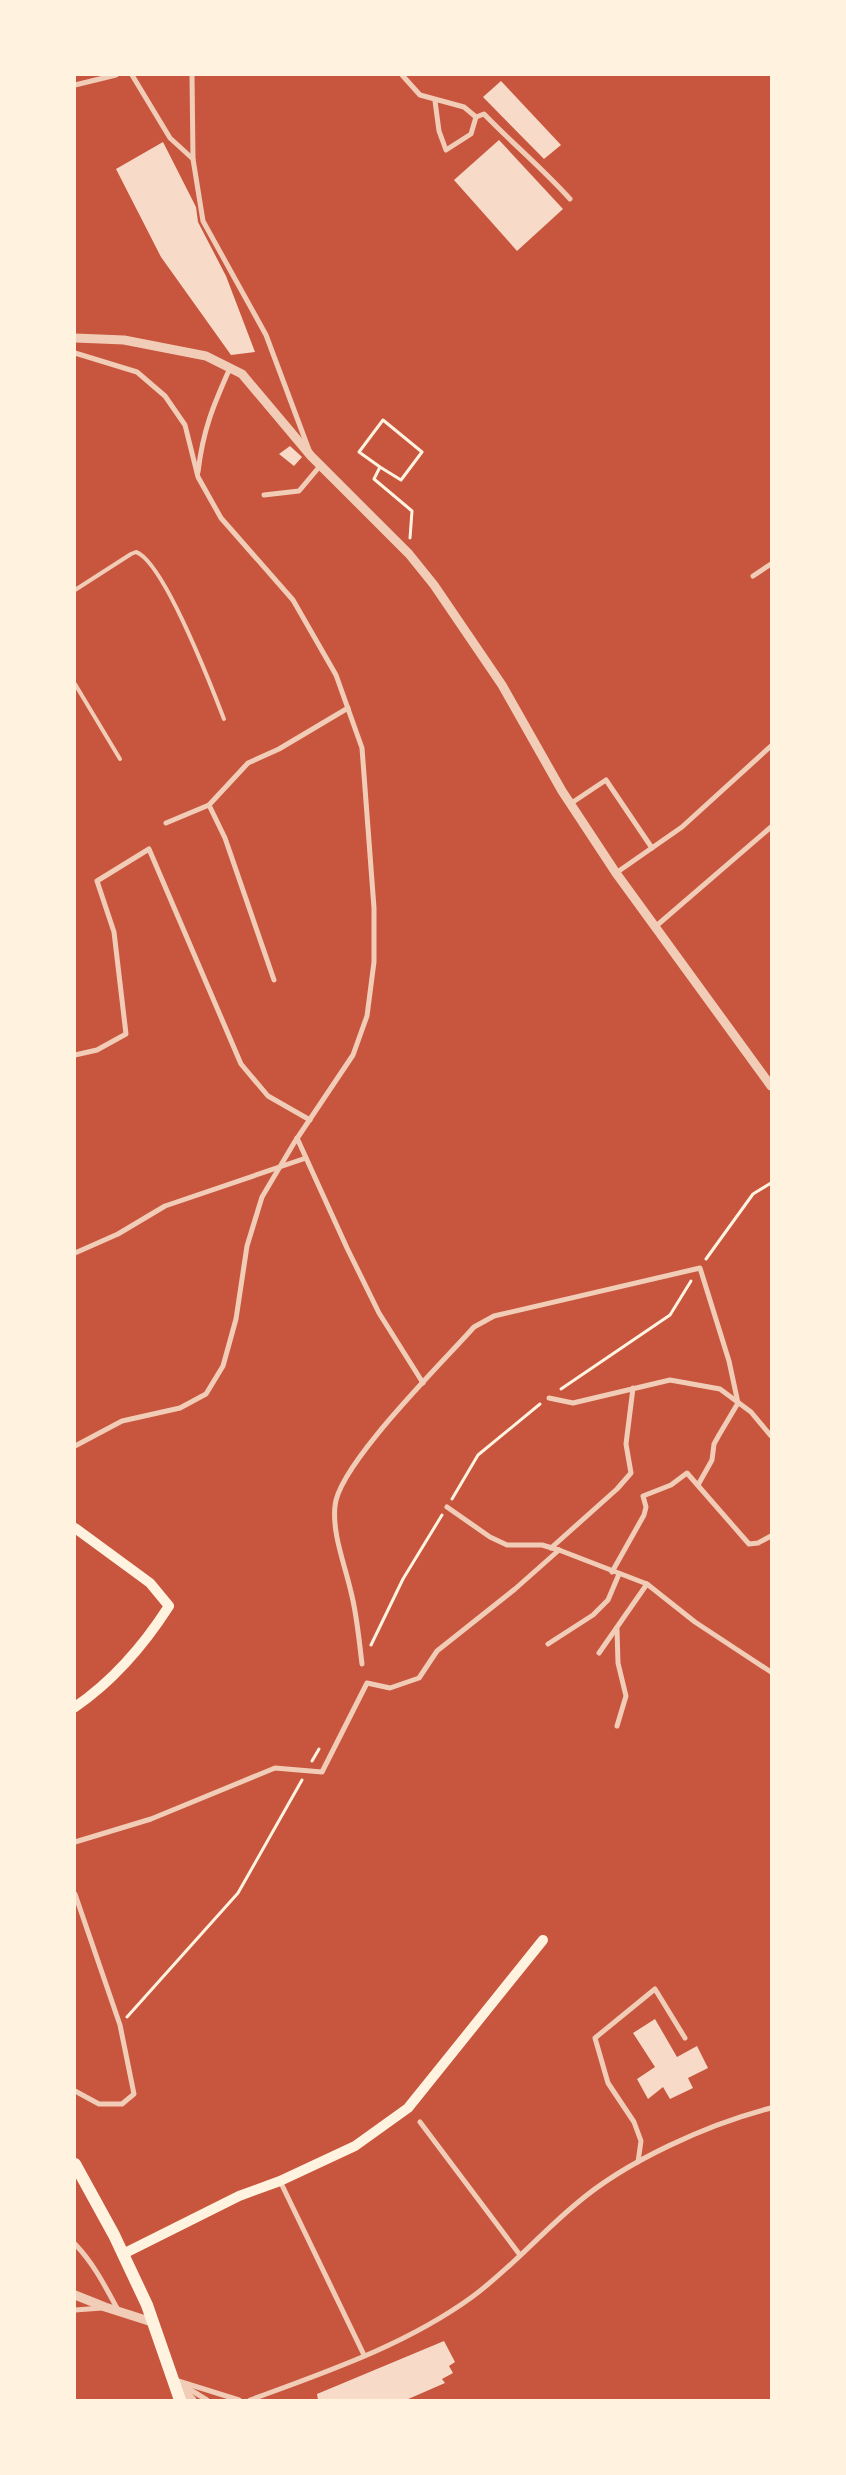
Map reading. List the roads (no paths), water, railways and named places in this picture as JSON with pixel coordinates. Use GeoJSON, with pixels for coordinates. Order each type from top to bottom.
{"type":"FeatureCollection","features":[{"type":"Feature","properties":{"kind":"highway"},"geometry":{"type":"LineString","coordinates":[[75,2164],[123,2254],[152,2322],[180,2400]]}},
{"type":"Feature","properties":{"kind":"main road"},"geometry":{"type":"LineString","coordinates":[[75,1528],[150,1582],[168,1606],[142,1644],[95,1693],[75,1707]]}},
{"type":"Feature","properties":{"kind":"main road"},"geometry":{"type":"LineString","coordinates":[[123,2254],[239,2196],[280,2181],[355,2146],[408,2108],[544,1940]]}},
{"type":"Feature","properties":{"kind":"street"},"geometry":{"type":"LineString","coordinates":[[75,85],[116,75]]}},
{"type":"Feature","properties":{"kind":"street"},"geometry":{"type":"LineString","coordinates":[[132,75],[170,138],[193,159]]}},
{"type":"Feature","properties":{"kind":"street"},"geometry":{"type":"LineString","coordinates":[[192,75],[193,159],[203,221],[266,335],[311,456]]}},
{"type":"Feature","properties":{"kind":"street"},"geometry":{"type":"LineString","coordinates":[[402,75],[420,95],[435,101],[464,107],[476,117]]}},
{"type":"Feature","properties":{"kind":"street"},"geometry":{"type":"LineString","coordinates":[[435,101],[439,131],[446,150],[471,134],[476,117]]}},
{"type":"Feature","properties":{"kind":"street"},"geometry":{"type":"LineString","coordinates":[[476,117],[484,114],[507,138],[548,174],[570,199]]}},
{"type":"Feature","properties":{"kind":"street"},"geometry":{"type":"LineString","coordinates":[[75,338],[124,340],[206,356],[242,374],[320,466],[409,554],[434,585],[502,685],[570,804],[616,873],[771,1086]]}},
{"type":"Feature","properties":{"kind":"street"},"geometry":{"type":"LineString","coordinates":[[75,353],[137,372],[165,396],[185,426],[198,477],[221,518],[293,600],[336,675],[362,757],[374,898],[374,962],[367,1016],[353,1055],[297,1138],[262,1197],[246,1246],[234,1329],[223,1366],[206,1394],[180,1408],[122,1422],[75,1446]]}},
{"type":"Feature","properties":{"kind":"street"},"geometry":{"type":"LineString","coordinates":[[198,477],[202,442],[209,414],[230,368]]}},
{"type":"Feature","properties":{"kind":"street"},"geometry":{"type":"LineString","coordinates":[[264,495],[299,491],[320,466]]}},
{"type":"Feature","properties":{"kind":"street"},"geometry":{"type":"LineString","coordinates":[[753,576],[771,564]]}},
{"type":"Feature","properties":{"kind":"street"},"geometry":{"type":"LineString","coordinates":[[166,824],[209,806],[248,763],[279,749],[348,708]]}},
{"type":"Feature","properties":{"kind":"street"},"geometry":{"type":"LineString","coordinates":[[616,873],[682,827],[771,746]]}},
{"type":"Feature","properties":{"kind":"street"},"geometry":{"type":"LineString","coordinates":[[570,804],[606,780],[652,848]]}},
{"type":"Feature","properties":{"kind":"street"},"geometry":{"type":"LineString","coordinates":[[209,806],[226,838],[274,980]]}},
{"type":"Feature","properties":{"kind":"street"},"geometry":{"type":"LineString","coordinates":[[655,927],[771,827]]}},
{"type":"Feature","properties":{"kind":"street"},"geometry":{"type":"LineString","coordinates":[[75,1055],[97,1050],[126,1034],[114,932],[97,881],[149,849],[241,1064],[268,1096],[310,1120]]}},
{"type":"Feature","properties":{"kind":"street"},"geometry":{"type":"LineString","coordinates":[[297,1138],[346,1248],[379,1313],[423,1383]]}},
{"type":"Feature","properties":{"kind":"street"},"geometry":{"type":"LineString","coordinates":[[75,1253],[118,1234],[165,1206],[280,1165],[306,1158]]}},
{"type":"Feature","properties":{"kind":"street"},"geometry":{"type":"LineString","coordinates":[[362,1664],[352,1594],[338,1534],[334,1506],[343,1480],[376,1434],[474,1327],[494,1316],[700,1268],[729,1361],[738,1403],[714,1444],[712,1460],[698,1485]]}},
{"type":"Feature","properties":{"kind":"street"},"geometry":{"type":"LineString","coordinates":[[549,1398],[573,1403],[670,1380],[720,1390],[751,1412],[771,1436]]}},
{"type":"Feature","properties":{"kind":"street"},"geometry":{"type":"LineString","coordinates":[[551,1548],[617,1489],[631,1473],[626,1444],[633,1388]]}},
{"type":"Feature","properties":{"kind":"street"},"geometry":{"type":"LineString","coordinates":[[612,1572],[644,1515],[646,1507],[643,1496],[670,1485],[688,1473],[749,1544],[758,1543],[771,1536]]}},
{"type":"Feature","properties":{"kind":"street"},"geometry":{"type":"LineString","coordinates":[[447,1507],[490,1537],[507,1545],[542,1545],[648,1584],[695,1622],[771,1672]]}},
{"type":"Feature","properties":{"kind":"street"},"geometry":{"type":"LineString","coordinates":[[75,1842],[151,1819],[275,1768],[322,1772],[368,1683],[390,1688],[419,1678],[437,1651],[501,1601],[559,1550]]}},
{"type":"Feature","properties":{"kind":"street"},"geometry":{"type":"LineString","coordinates":[[548,1644],[593,1615],[608,1600],[619,1574]]}},
{"type":"Feature","properties":{"kind":"street"},"geometry":{"type":"LineString","coordinates":[[599,1653],[648,1584]]}},
{"type":"Feature","properties":{"kind":"street"},"geometry":{"type":"LineString","coordinates":[[617,1629],[618,1663],[626,1696],[617,1726]]}},
{"type":"Feature","properties":{"kind":"street"},"geometry":{"type":"LineString","coordinates":[[75,1894],[120,2025],[134,2094],[122,2104],[99,2104],[75,2091]]}},
{"type":"Feature","properties":{"kind":"street"},"geometry":{"type":"LineString","coordinates":[[638,2162],[641,2141],[634,2122],[608,2083],[595,2038],[655,1989],[685,2038]]}},
{"type":"Feature","properties":{"kind":"street"},"geometry":{"type":"LineString","coordinates":[[250,2400],[330,2371],[422,2329],[472,2297],[577,2203],[638,2162],[733,2118],[771,2108]]}},
{"type":"Feature","properties":{"kind":"street"},"geometry":{"type":"LineString","coordinates":[[420,2122],[520,2254]]}},
{"type":"Feature","properties":{"kind":"street"},"geometry":{"type":"LineString","coordinates":[[280,2181],[364,2355]]}},
{"type":"Feature","properties":{"kind":"street"},"geometry":{"type":"LineString","coordinates":[[75,2244],[99,2275],[119,2312]]}},
{"type":"Feature","properties":{"kind":"street"},"geometry":{"type":"LineString","coordinates":[[75,2295],[152,2322]]}},
{"type":"Feature","properties":{"kind":"street"},"geometry":{"type":"LineString","coordinates":[[75,2310],[105,2307]]}},
{"type":"Feature","properties":{"kind":"street"},"geometry":{"type":"LineString","coordinates":[[172,2379],[192,2400]]}},
{"type":"Feature","properties":{"kind":"street"},"geometry":{"type":"LineString","coordinates":[[172,2379],[207,2400]]}},
{"type":"Feature","properties":{"kind":"street"},"geometry":{"type":"LineString","coordinates":[[172,2379],[238,2400]]}},
{"type":"Feature","properties":{"kind":"lane"},"geometry":{"type":"LineString","coordinates":[[75,590],[131,554],[136,552],[142,554],[154,568],[194,642],[224,719]]}},
{"type":"Feature","properties":{"kind":"lane"},"geometry":{"type":"LineString","coordinates":[[75,684],[120,760]]}}]}
